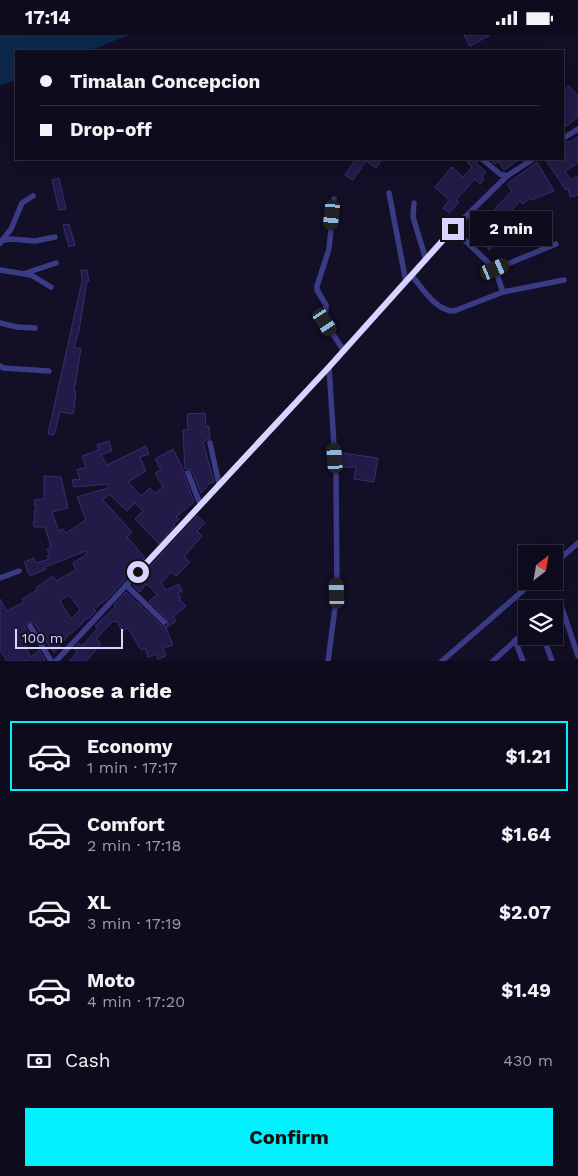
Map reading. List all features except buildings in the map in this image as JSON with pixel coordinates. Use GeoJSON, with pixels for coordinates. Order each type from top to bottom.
{"type":"FeatureCollection","features":[{"type":"Feature","properties":{"kind":"street"},"geometry":{"type":"LineString","coordinates":[[564,138],[578,129]]}},
{"type":"Feature","properties":{"kind":"street"},"geometry":{"type":"LineString","coordinates":[[483,160],[507,177]]}},
{"type":"Feature","properties":{"kind":"street"},"geometry":{"type":"LineString","coordinates":[[56,661],[344,351],[453,229],[507,177],[532,160]]}},
{"type":"Feature","properties":{"kind":"street"},"geometry":{"type":"LineString","coordinates":[[389,193],[406,282]]}},
{"type":"Feature","properties":{"kind":"street"},"geometry":{"type":"LineString","coordinates":[[1,242],[11,229],[22,203],[33,196]]}},
{"type":"Feature","properties":{"kind":"street"},"geometry":{"type":"LineString","coordinates":[[334,199],[329,249],[317,290],[326,305],[325,322],[344,351]]}},
{"type":"Feature","properties":{"kind":"street"},"geometry":{"type":"LineString","coordinates":[[414,203],[413,217],[426,260]]}},
{"type":"Feature","properties":{"kind":"street"},"geometry":{"type":"LineString","coordinates":[[453,229],[495,269],[503,292]]}},
{"type":"Feature","properties":{"kind":"street"},"geometry":{"type":"LineString","coordinates":[[1,242],[11,239],[35,241],[55,237]]}},
{"type":"Feature","properties":{"kind":"street"},"geometry":{"type":"LineString","coordinates":[[495,269],[556,244]]}},
{"type":"Feature","properties":{"kind":"street"},"geometry":{"type":"LineString","coordinates":[[24,273],[56,263]]}},
{"type":"Feature","properties":{"kind":"street"},"geometry":{"type":"LineString","coordinates":[[0,270],[34,276],[51,287]]}},
{"type":"Feature","properties":{"kind":"street"},"geometry":{"type":"LineString","coordinates":[[412,276],[439,306],[446,311],[454,311],[503,292],[564,280]]}},
{"type":"Feature","properties":{"kind":"street"},"geometry":{"type":"LineString","coordinates":[[0,323],[17,327],[35,328]]}},
{"type":"Feature","properties":{"kind":"street"},"geometry":{"type":"LineString","coordinates":[[0,365],[3,368],[50,371]]}},
{"type":"Feature","properties":{"kind":"street"},"geometry":{"type":"LineString","coordinates":[[328,661],[337,593],[336,476],[329,367]]}},
{"type":"Feature","properties":{"kind":"street"},"geometry":{"type":"LineString","coordinates":[[210,443],[219,484]]}},
{"type":"Feature","properties":{"kind":"street"},"geometry":{"type":"LineString","coordinates":[[188,473],[200,504]]}},
{"type":"Feature","properties":{"kind":"street"},"geometry":{"type":"LineString","coordinates":[[563,556],[578,543]]}},
{"type":"Feature","properties":{"kind":"street"},"geometry":{"type":"LineString","coordinates":[[0,578],[19,571]]}},
{"type":"Feature","properties":{"kind":"street"},"geometry":{"type":"LineString","coordinates":[[126,585],[164,622]]}},
{"type":"Feature","properties":{"kind":"street"},"geometry":{"type":"LineString","coordinates":[[442,661],[524,590]]}},
{"type":"Feature","properties":{"kind":"street"},"geometry":{"type":"LineString","coordinates":[[563,611],[578,656]]}},
{"type":"Feature","properties":{"kind":"street"},"geometry":{"type":"LineString","coordinates":[[30,626],[51,661]]}},
{"type":"Feature","properties":{"kind":"street"},"geometry":{"type":"LineString","coordinates":[[494,660],[518,638]]}},
{"type":"Feature","properties":{"kind":"street"},"geometry":{"type":"LineString","coordinates":[[515,640],[523,661]]}},
{"type":"Feature","properties":{"kind":"street"},"geometry":{"type":"LineString","coordinates":[[546,645],[552,661]]}},
{"type":"Feature","properties":{"kind":"water"},"geometry":{"type":"Polygon","coordinates":[[[0,35],[129,35],[92,50],[15,50],[15,80],[0,86],[0,35]]]}},
{"type":"Feature","properties":{"kind":"route"},"geometry":{"type":"LineString","coordinates":[[138,572],[329,367],[453,229]]}}]}
